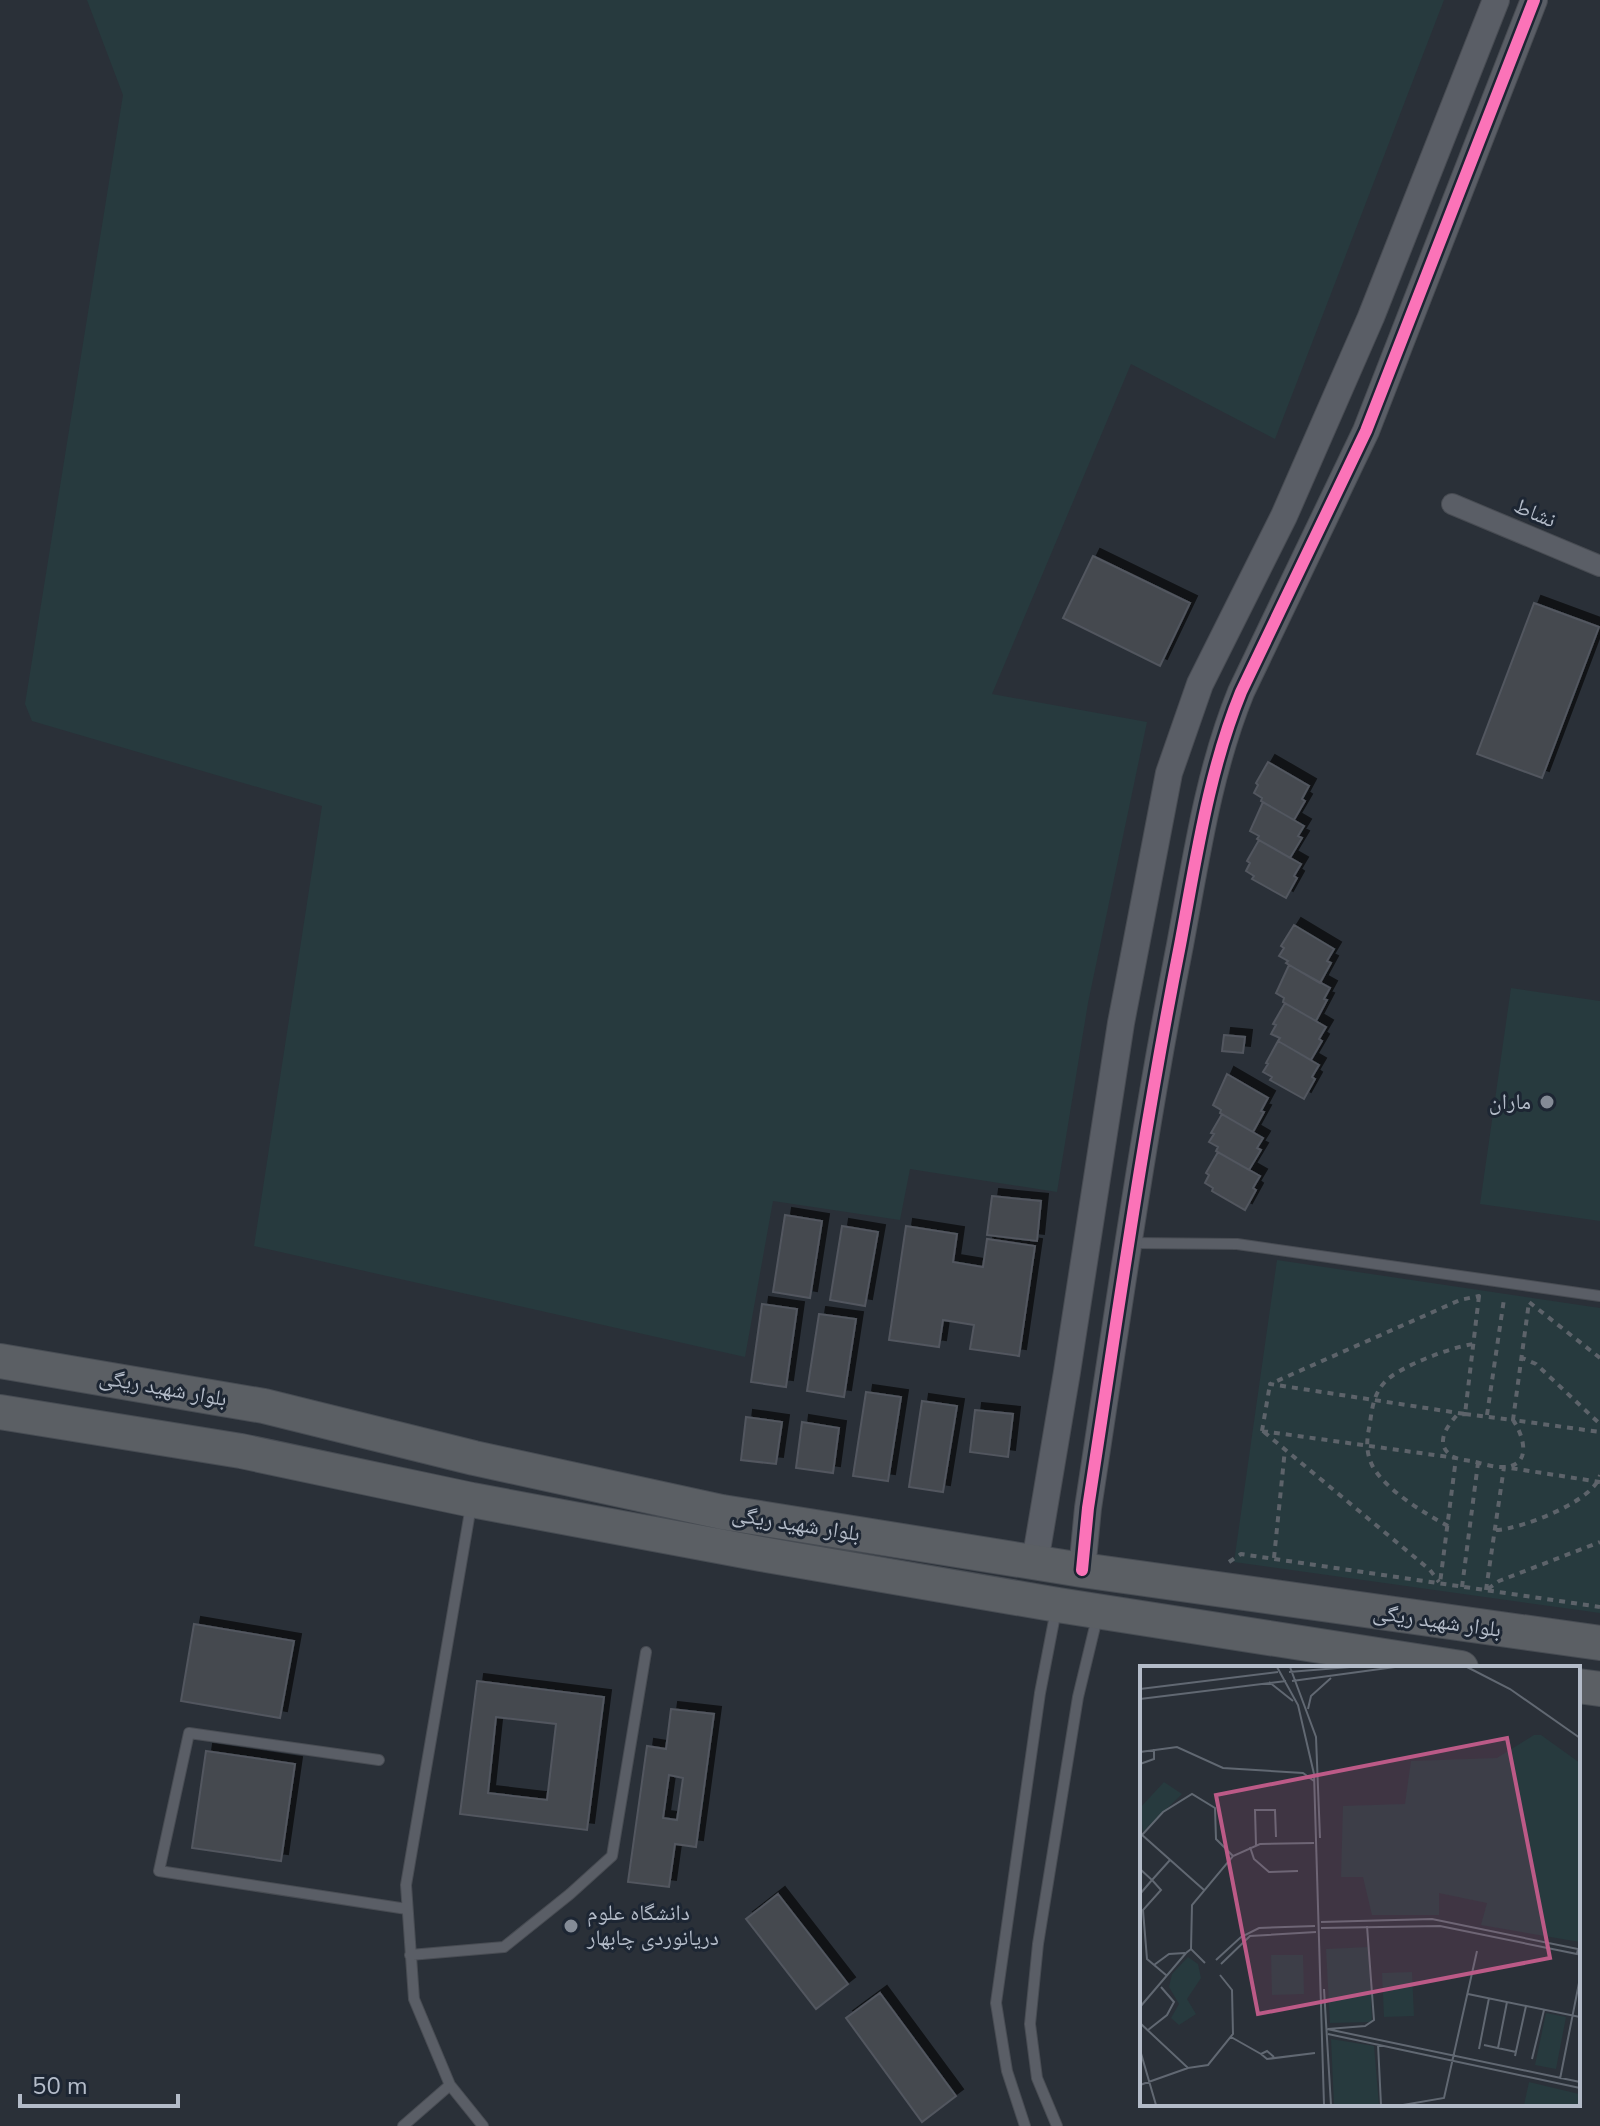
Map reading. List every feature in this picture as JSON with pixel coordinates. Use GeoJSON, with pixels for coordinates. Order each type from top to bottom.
{"type":"FeatureCollection","features":[{"type":"Feature","properties":{"kind":"highway","name":"بلوار شهید ریگی"},"geometry":{"type":"LineString","coordinates":[[0,1361],[264,1406],[474,1458],[722,1512],[1082,1570],[1600,1643]]}},
{"type":"Feature","properties":{"kind":"highway","name":"بلوار شهید ریگی"},"geometry":{"type":"LineString","coordinates":[[15,1419],[241,1451],[472,1500],[761,1554],[1058,1605],[1448,1666]]}},
{"type":"Feature","properties":{"kind":"highway"},"geometry":{"type":"LineString","coordinates":[[1580,1686],[1600,1689]]}},
{"type":"Feature","properties":{"kind":"street"},"geometry":{"type":"LineString","coordinates":[[1035,1562],[1121,1023],[1169,773],[1200,684],[1284,516],[1371,317],[1496,0]]}},
{"type":"Feature","properties":{"kind":"street"},"geometry":{"type":"LineString","coordinates":[[1082,1570],[1088,1508],[1157,1063],[1211,783],[1225,730],[1366,431],[1534,0]]}},
{"type":"Feature","properties":{"kind":"street"},"geometry":{"type":"LineString","coordinates":[[1459,93],[1491,110]]}},
{"type":"Feature","properties":{"kind":"street","name":"نشاط"},"geometry":{"type":"LineString","coordinates":[[1452,504],[1600,566]]}},
{"type":"Feature","properties":{"kind":"street"},"geometry":{"type":"LineString","coordinates":[[1169,773],[1211,783]]}},
{"type":"Feature","properties":{"kind":"street"},"geometry":{"type":"LineString","coordinates":[[1047,1500],[1088,1508]]}},
{"type":"Feature","properties":{"kind":"lane"},"geometry":{"type":"LineString","coordinates":[[1130,1243],[1237,1244],[1600,1296]]}},
{"type":"Feature","properties":{"kind":"lane"},"geometry":{"type":"LineString","coordinates":[[472,1500],[406,1885],[414,1999],[450,2085],[483,2126]]}},
{"type":"Feature","properties":{"kind":"lane"},"geometry":{"type":"LineString","coordinates":[[1025,2126],[1007,2071],[996,2003],[1040,1693],[1058,1605]]}},
{"type":"Feature","properties":{"kind":"lane"},"geometry":{"type":"LineString","coordinates":[[1057,2126],[1037,2078],[1030,2024],[1038,1944],[1078,1697],[1099,1611]]}},
{"type":"Feature","properties":{"kind":"lane"},"geometry":{"type":"LineString","coordinates":[[410,1955],[504,1947],[612,1856],[646,1652]]}},
{"type":"Feature","properties":{"kind":"lane"},"geometry":{"type":"LineString","coordinates":[[379,1760],[189,1733],[159,1871],[407,1909]]}},
{"type":"Feature","properties":{"kind":"lane"},"geometry":{"type":"LineString","coordinates":[[403,2126],[450,2085]]}},
{"type":"Feature","properties":{"kind":"path"},"geometry":{"type":"LineString","coordinates":[[1270,1384],[1460,1300],[1479,1296],[1465,1414]]}},
{"type":"Feature","properties":{"kind":"path"},"geometry":{"type":"LineString","coordinates":[[1487,1416],[1504,1299]]}},
{"type":"Feature","properties":{"kind":"path"},"geometry":{"type":"LineString","coordinates":[[1504,1467],[1522,1456],[1525,1445],[1513,1420],[1529,1302],[1600,1358]]}},
{"type":"Feature","properties":{"kind":"path"},"geometry":{"type":"LineString","coordinates":[[1448,1526],[1417,1509],[1389,1484],[1372,1467],[1366,1446],[1374,1400],[1385,1381],[1430,1356],[1473,1344]]}},
{"type":"Feature","properties":{"kind":"path"},"geometry":{"type":"LineString","coordinates":[[1520,1357],[1536,1364],[1600,1424]]}},
{"type":"Feature","properties":{"kind":"path"},"geometry":{"type":"LineString","coordinates":[[1270,1384],[1600,1432]]}},
{"type":"Feature","properties":{"kind":"path"},"geometry":{"type":"LineString","coordinates":[[1262,1431],[1270,1384]]}},
{"type":"Feature","properties":{"kind":"path"},"geometry":{"type":"LineString","coordinates":[[1456,1458],[1447,1453],[1443,1441],[1446,1428],[1457,1415],[1465,1414]]}},
{"type":"Feature","properties":{"kind":"path"},"geometry":{"type":"LineString","coordinates":[[1262,1431],[1599,1482]]}},
{"type":"Feature","properties":{"kind":"path"},"geometry":{"type":"LineString","coordinates":[[1262,1431],[1430,1570],[1440,1583]]}},
{"type":"Feature","properties":{"kind":"path"},"geometry":{"type":"LineString","coordinates":[[1274,1559],[1285,1449]]}},
{"type":"Feature","properties":{"kind":"path"},"geometry":{"type":"LineString","coordinates":[[1440,1583],[1456,1458]]}},
{"type":"Feature","properties":{"kind":"path"},"geometry":{"type":"LineString","coordinates":[[1462,1587],[1478,1463]]}},
{"type":"Feature","properties":{"kind":"path"},"geometry":{"type":"LineString","coordinates":[[1486,1590],[1504,1467]]}},
{"type":"Feature","properties":{"kind":"path"},"geometry":{"type":"LineString","coordinates":[[1496,1530],[1511,1529],[1544,1517],[1582,1496],[1599,1482],[1600,1475]]}},
{"type":"Feature","properties":{"kind":"path"},"geometry":{"type":"LineString","coordinates":[[1486,1590],[1499,1581],[1600,1542]]}},
{"type":"Feature","properties":{"kind":"path"},"geometry":{"type":"LineString","coordinates":[[1195,1586],[1241,1554],[1600,1607]]}},
{"type":"Feature","properties":{"kind":"green space"},"geometry":{"type":"Polygon","coordinates":[[[87,0],[1444,0],[1275,439],[1131,364],[992,694],[1147,722],[1088,1003],[1057,1192],[910,1169],[900,1220],[773,1201],[745,1357],[254,1246],[322,806],[32,721],[25,704],[123,95],[87,0]]]}},
{"type":"Feature","properties":{"kind":"green space","name":"ماران"},"geometry":{"type":"Polygon","coordinates":[[[1511,988],[1600,1001],[1600,1221],[1480,1204],[1511,988]]]}},
{"type":"Feature","properties":{"kind":"green space"},"geometry":{"type":"Polygon","coordinates":[[[1277,1260],[1600,1308],[1600,1613],[1234,1562],[1277,1260]]]}},
{"type":"Feature","properties":{"kind":"building"},"geometry":{"type":"Polygon","coordinates":[[[1093,556],[1190,603],[1160,666],[1063,618],[1093,556]]]}},
{"type":"Feature","properties":{"kind":"building"},"geometry":{"type":"Polygon","coordinates":[[[1534,603],[1599,627],[1542,778],[1477,754],[1534,603]]]}},
{"type":"Feature","properties":{"kind":"building"},"geometry":{"type":"Polygon","coordinates":[[[1268,762],[1309,786],[1294,820],[1261,801],[1262,798],[1254,793],[1268,762]]]}},
{"type":"Feature","properties":{"kind":"building"},"geometry":{"type":"Polygon","coordinates":[[[1263,802],[1304,826],[1298,836],[1302,838],[1290,858],[1257,839],[1259,836],[1250,831],[1263,802]]]}},
{"type":"Feature","properties":{"kind":"building"},"geometry":{"type":"Polygon","coordinates":[[[1259,840],[1301,864],[1286,898],[1252,879],[1254,876],[1246,871],[1250,863],[1247,861],[1259,840]]]}},
{"type":"Feature","properties":{"kind":"building"},"geometry":{"type":"Polygon","coordinates":[[[1294,925],[1334,949],[1327,961],[1331,963],[1320,983],[1279,956],[1284,948],[1281,946],[1294,925]]]}},
{"type":"Feature","properties":{"kind":"building"},"geometry":{"type":"Polygon","coordinates":[[[1289,965],[1330,988],[1316,1021],[1283,1002],[1284,998],[1276,993],[1289,965]]]}},
{"type":"Feature","properties":{"kind":"building"},"geometry":{"type":"Polygon","coordinates":[[[1285,1003],[1326,1027],[1311,1060],[1271,1034],[1285,1003]]]}},
{"type":"Feature","properties":{"kind":"building"},"geometry":{"type":"Polygon","coordinates":[[[1224,1035],[1245,1037],[1243,1053],[1222,1051],[1224,1035]]]}},
{"type":"Feature","properties":{"kind":"building"},"geometry":{"type":"Polygon","coordinates":[[[1278,1041],[1319,1065],[1304,1099],[1270,1080],[1272,1077],[1263,1072],[1278,1041]]]}},
{"type":"Feature","properties":{"kind":"building"},"geometry":{"type":"Polygon","coordinates":[[[1227,1074],[1268,1098],[1253,1132],[1220,1113],[1221,1110],[1213,1105],[1227,1074]]]}},
{"type":"Feature","properties":{"kind":"building"},"geometry":{"type":"Polygon","coordinates":[[[1222,1114],[1263,1138],[1257,1148],[1261,1150],[1249,1170],[1216,1151],[1218,1147],[1209,1142],[1222,1114]]]}},
{"type":"Feature","properties":{"kind":"building"},"geometry":{"type":"Polygon","coordinates":[[[1218,1152],[1260,1176],[1245,1210],[1212,1191],[1213,1188],[1205,1183],[1209,1175],[1206,1173],[1218,1152]]]}},
{"type":"Feature","properties":{"kind":"building"},"geometry":{"type":"Polygon","coordinates":[[[992,1196],[1041,1201],[1037,1241],[987,1235],[992,1196]]]}},
{"type":"Feature","properties":{"kind":"building"},"geometry":{"type":"Polygon","coordinates":[[[785,1215],[822,1221],[810,1298],[773,1292],[785,1215]]]}},
{"type":"Feature","properties":{"kind":"building"},"geometry":{"type":"Polygon","coordinates":[[[842,1226],[878,1232],[865,1306],[830,1300],[842,1226]]]}},
{"type":"Feature","properties":{"kind":"building"},"geometry":{"type":"Polygon","coordinates":[[[906,1226],[957,1234],[953,1262],[983,1267],[987,1239],[1035,1246],[1019,1356],[970,1349],[974,1325],[943,1320],[939,1347],[889,1340],[906,1226]]]}},
{"type":"Feature","properties":{"kind":"building"},"geometry":{"type":"Polygon","coordinates":[[[762,1304],[797,1309],[786,1387],[751,1382],[762,1304]]]}},
{"type":"Feature","properties":{"kind":"building"},"geometry":{"type":"Polygon","coordinates":[[[819,1314],[856,1319],[844,1397],[807,1391],[819,1314]]]}},
{"type":"Feature","properties":{"kind":"building"},"geometry":{"type":"Polygon","coordinates":[[[866,1392],[901,1397],[888,1481],[853,1476],[866,1392]]]}},
{"type":"Feature","properties":{"kind":"building"},"geometry":{"type":"Polygon","coordinates":[[[922,1401],[957,1406],[943,1492],[909,1487],[922,1401]]]}},
{"type":"Feature","properties":{"kind":"building"},"geometry":{"type":"Polygon","coordinates":[[[975,1410],[1013,1414],[1008,1457],[970,1452],[975,1410]]]}},
{"type":"Feature","properties":{"kind":"building"},"geometry":{"type":"Polygon","coordinates":[[[746,1417],[782,1422],[776,1464],[741,1460],[746,1417]]]}},
{"type":"Feature","properties":{"kind":"building"},"geometry":{"type":"Polygon","coordinates":[[[802,1422],[839,1428],[833,1473],[796,1468],[802,1422]]]}},
{"type":"Feature","properties":{"kind":"building"},"geometry":{"type":"Polygon","coordinates":[[[194,1624],[294,1641],[280,1718],[181,1701],[194,1624]]]}},
{"type":"Feature","properties":{"kind":"building"},"geometry":{"type":"Polygon","coordinates":[[[477,1681],[604,1697],[587,1830],[460,1814],[477,1681]],[[496,1717],[488,1793],[547,1800],[556,1724],[496,1717]]]}},
{"type":"Feature","properties":{"kind":"building"},"geometry":{"type":"Polygon","coordinates":[[[671,1709],[714,1714],[696,1847],[675,1844],[669,1887],[628,1882],[647,1746],[666,1749],[671,1709]],[[669,1775],[663,1818],[677,1820],[683,1778],[669,1775]]]}},
{"type":"Feature","properties":{"kind":"building"},"geometry":{"type":"Polygon","coordinates":[[[206,1751],[295,1764],[281,1861],[192,1848],[206,1751]]]}},
{"type":"Feature","properties":{"kind":"building"},"geometry":{"type":"Polygon","coordinates":[[[778,1894],[848,1984],[816,2009],[746,1919],[778,1894]]]}},
{"type":"Feature","properties":{"kind":"building"},"geometry":{"type":"Polygon","coordinates":[[[880,1993],[956,2096],[922,2122],[846,2018],[880,1993]]]}},
{"type":"Feature","properties":{"kind":"cycle path"},"geometry":{"type":"LineString","coordinates":[[1082,1570],[1088,1508],[1154,1085],[1211,785],[1241,692],[1366,431],[1534,0]]}},
{"type":"Feature","properties":{"kind":"place","name":"ماران"},"geometry":{"type":"Point","coordinates":[1547,1102]}},
{"type":"Feature","properties":{"kind":"place","name":"دانشگاه علوم دریانوردی چابهار"},"geometry":{"type":"Point","coordinates":[571,1926]}}]}
